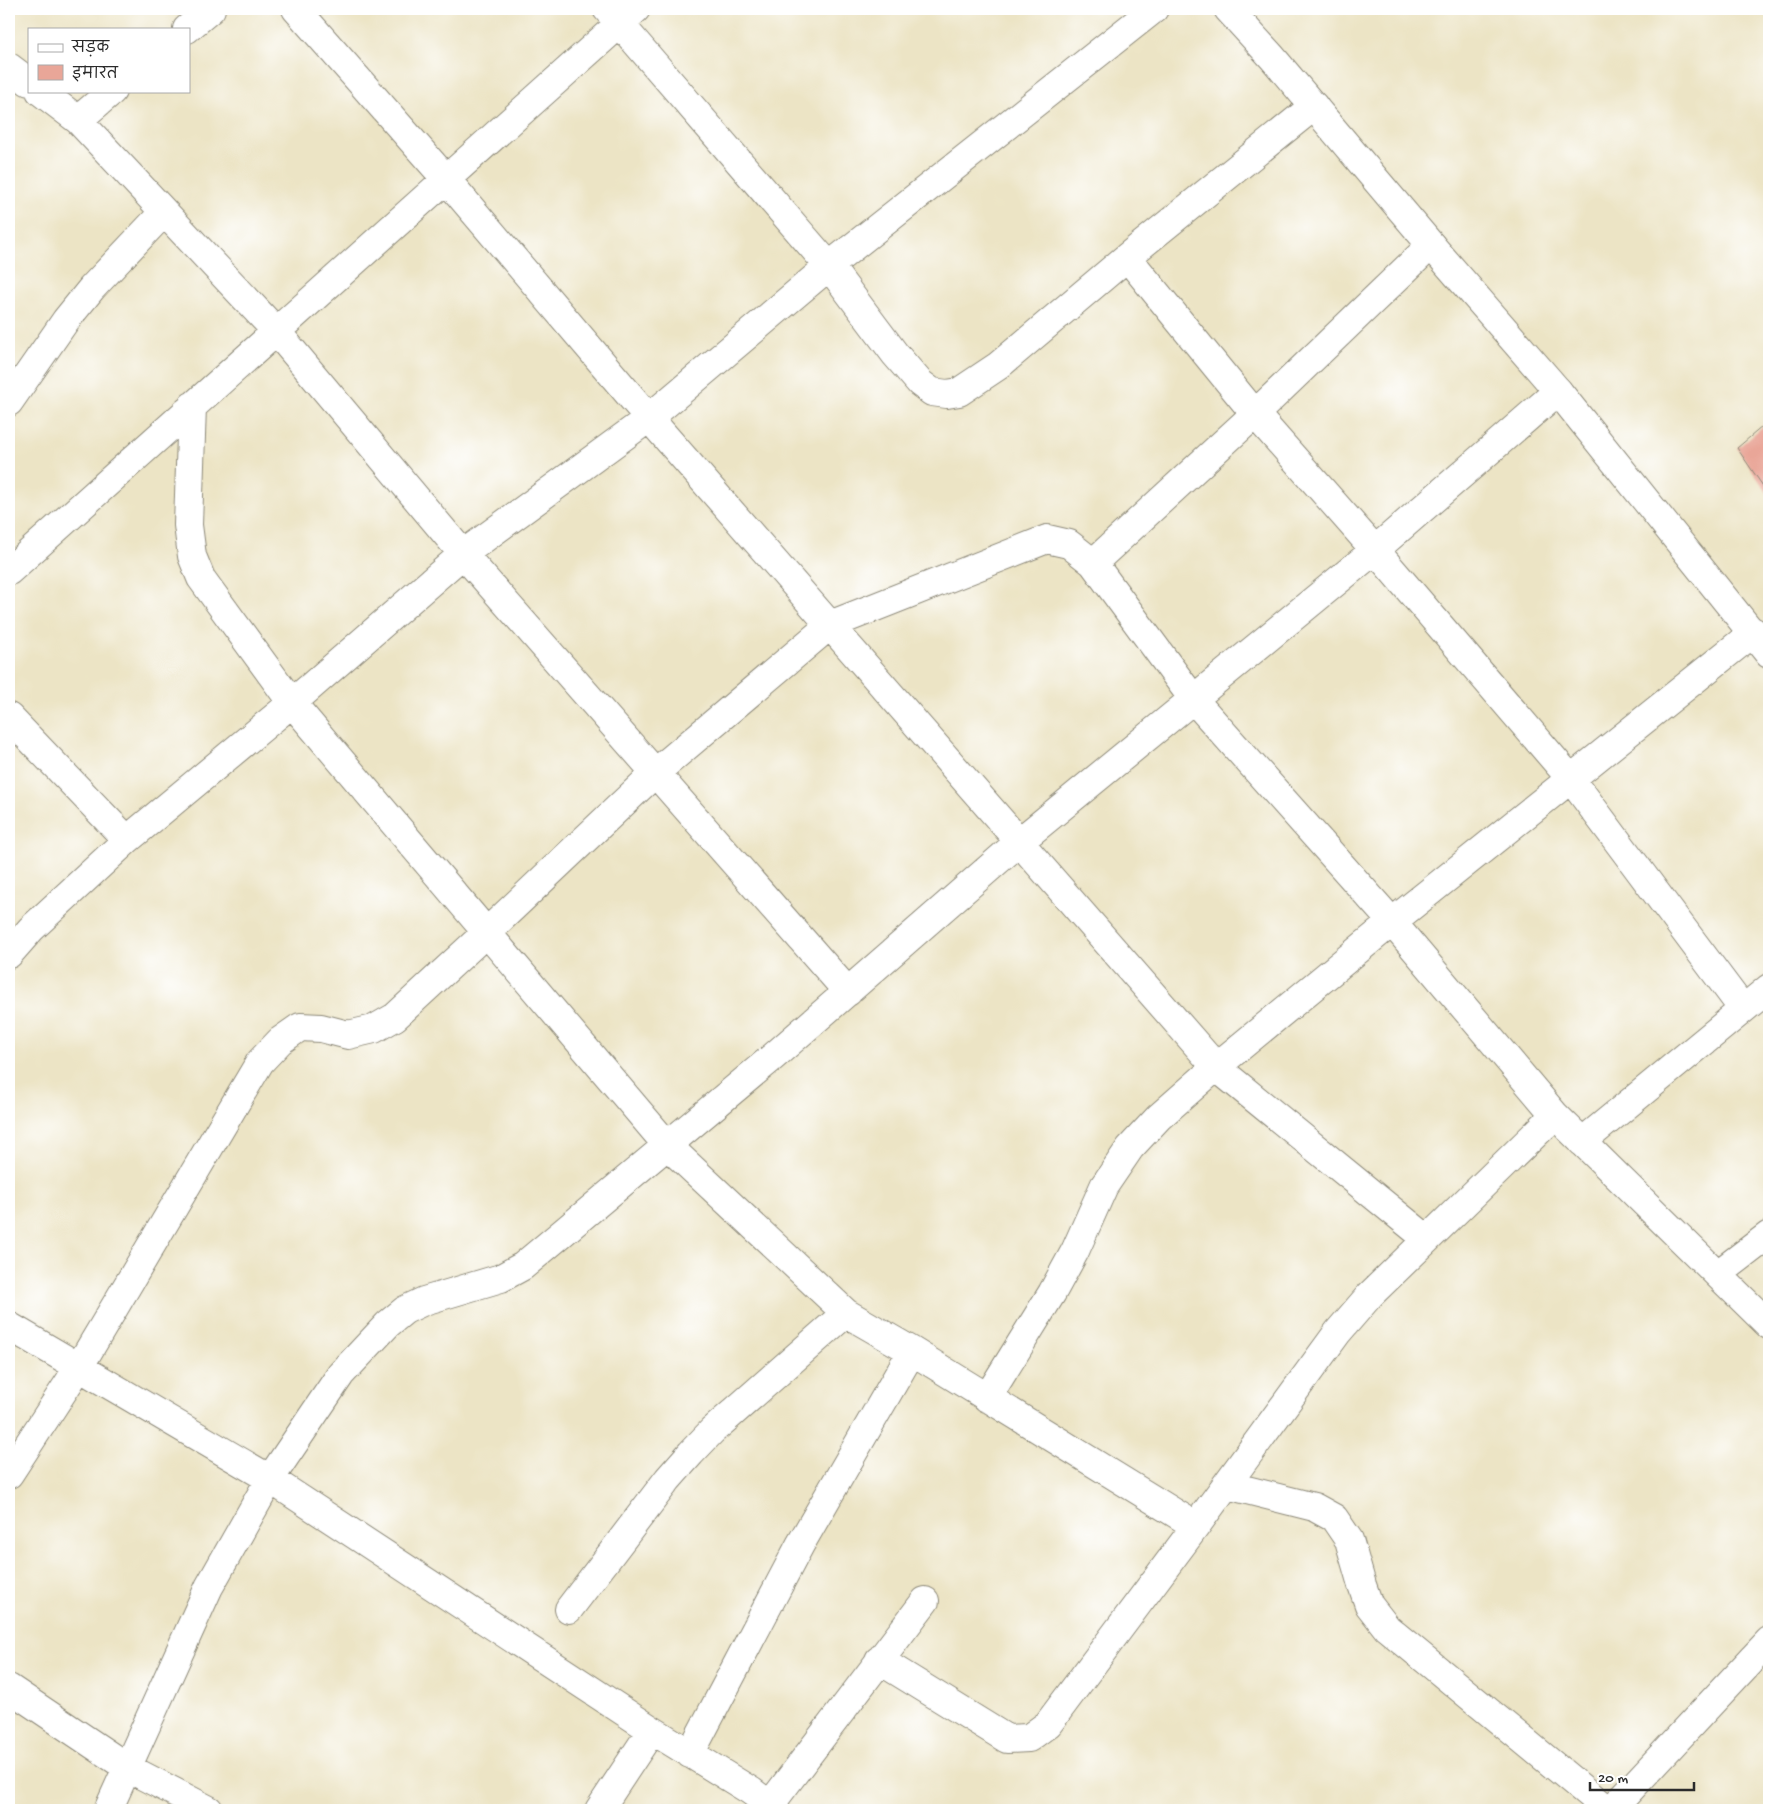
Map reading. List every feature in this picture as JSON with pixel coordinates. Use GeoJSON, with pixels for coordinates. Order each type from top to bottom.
{"type":"FeatureCollection","features":[{"type":"Feature","properties":{"kind":"street"},"geometry":{"type":"LineString","coordinates":[[188,28],[211,9]]}},
{"type":"Feature","properties":{"kind":"street"},"geometry":{"type":"LineString","coordinates":[[296,9],[446,178],[649,418],[1216,1067],[1428,1239]]}},
{"type":"Feature","properties":{"kind":"street"},"geometry":{"type":"LineString","coordinates":[[9,954],[31,929],[127,840],[292,703],[463,554],[649,418],[829,266],[1154,9]]}},
{"type":"Feature","properties":{"kind":"street"},"geometry":{"type":"LineString","coordinates":[[1233,11],[1431,245],[1558,391],[1754,632],[1769,654]]}},
{"type":"Feature","properties":{"kind":"street"},"geometry":{"type":"LineString","coordinates":[[9,571],[446,178],[621,14],[829,266],[895,354],[920,383],[932,392],[947,394],[959,392],[998,366],[1127,257],[1314,106]]}},
{"type":"Feature","properties":{"kind":"street"},"geometry":{"type":"LineString","coordinates":[[9,67],[28,81]]}},
{"type":"Feature","properties":{"kind":"street"},"geometry":{"type":"LineString","coordinates":[[41,92],[78,120],[276,331],[463,554],[848,992]]}},
{"type":"Feature","properties":{"kind":"street"},"geometry":{"type":"LineString","coordinates":[[78,120],[111,92]]}},
{"type":"Feature","properties":{"kind":"street"},"geometry":{"type":"LineString","coordinates":[[9,402],[66,320],[87,294],[164,212]]}},
{"type":"Feature","properties":{"kind":"street"},"geometry":{"type":"LineString","coordinates":[[1093,564],[1255,414],[1431,245]]}},
{"type":"Feature","properties":{"kind":"street"},"geometry":{"type":"LineString","coordinates":[[1127,257],[1255,414],[1375,550],[1570,779],[1743,1009]]}},
{"type":"Feature","properties":{"kind":"street"},"geometry":{"type":"LineString","coordinates":[[108,1810],[209,1587],[270,1479],[341,1374],[388,1324],[405,1310],[424,1300],[501,1278],[523,1266],[774,1056],[1019,842],[1375,550],[1558,391]]}},
{"type":"Feature","properties":{"kind":"street"},"geometry":{"type":"LineString","coordinates":[[192,406],[188,525],[192,556],[201,578],[292,703],[667,1145],[846,1313],[912,1351],[1196,1526]]}},
{"type":"Feature","properties":{"kind":"street"},"geometry":{"type":"LineString","coordinates":[[9,1474],[79,1367],[260,1062],[280,1041],[300,1027],[321,1028],[348,1035],[374,1029],[395,1017],[655,773],[830,625],[1047,539],[1069,544],[1093,564],[1194,700],[1392,922],[1555,1115],[1769,1325]]}},
{"type":"Feature","properties":{"kind":"street"},"geometry":{"type":"LineString","coordinates":[[987,1398],[1052,1293],[1075,1251],[1104,1186],[1130,1148],[1159,1117],[1216,1067],[1392,922],[1754,632]]}},
{"type":"Feature","properties":{"kind":"street"},"geometry":{"type":"LineString","coordinates":[[9,717],[127,840]]}},
{"type":"Feature","properties":{"kind":"street"},"geometry":{"type":"LineString","coordinates":[[1582,1142],[1769,988]]}},
{"type":"Feature","properties":{"kind":"street"},"geometry":{"type":"LineString","coordinates":[[879,1660],[1007,1739],[1029,1738],[1048,1724],[1227,1485],[1338,1332],[1370,1296],[1555,1115]]}},
{"type":"Feature","properties":{"kind":"street"},"geometry":{"type":"LineString","coordinates":[[1718,1274],[1769,1235]]}},
{"type":"Feature","properties":{"kind":"street"},"geometry":{"type":"LineString","coordinates":[[569,1609],[668,1479],[691,1453],[712,1431],[846,1313]]}},
{"type":"Feature","properties":{"kind":"street"},"geometry":{"type":"LineString","coordinates":[[9,1326],[270,1479],[652,1730],[751,1791],[773,1808],[924,1600]]}},
{"type":"Feature","properties":{"kind":"street"},"geometry":{"type":"LineString","coordinates":[[690,1754],[800,1545],[912,1351]]}},
{"type":"Feature","properties":{"kind":"street"},"geometry":{"type":"LineString","coordinates":[[1227,1485],[1314,1507],[1334,1518],[1349,1540],[1369,1606],[1387,1628],[1609,1810],[1769,1641]]}},
{"type":"Feature","properties":{"kind":"street"},"geometry":{"type":"LineString","coordinates":[[9,1688],[128,1768],[209,1810]]}},
{"type":"Feature","properties":{"kind":"street"},"geometry":{"type":"LineString","coordinates":[[599,1810],[652,1730]]}},
{"type":"Feature","properties":{"kind":"building"},"geometry":{"type":"Polygon","coordinates":[[[1769,421],[1769,495],[1737,448],[1769,421]]]}}]}
